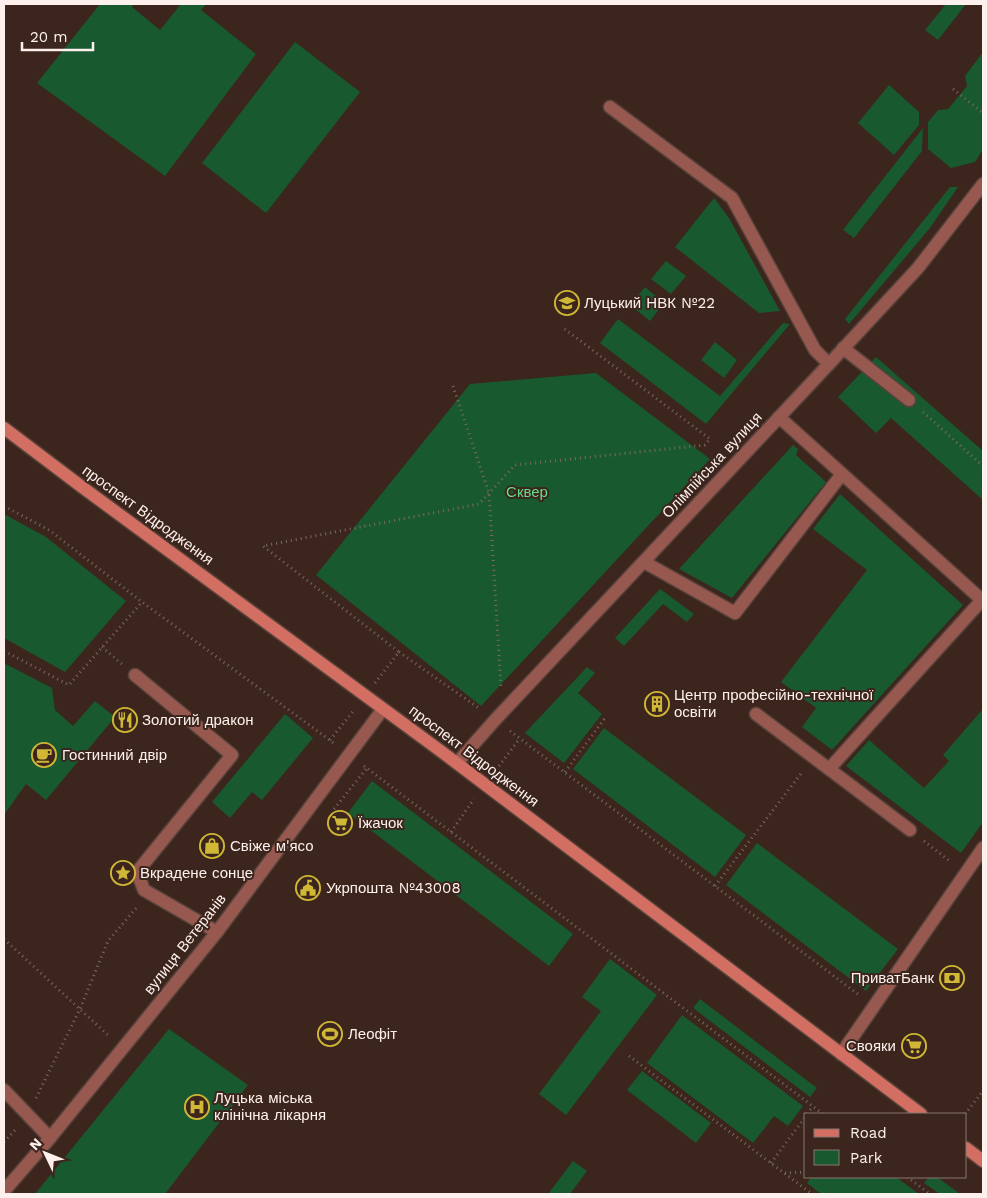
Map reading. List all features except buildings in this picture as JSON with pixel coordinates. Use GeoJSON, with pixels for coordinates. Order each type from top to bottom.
{"type":"FeatureCollection","features":[{"type":"Feature","properties":{"kind":"main road","name":"проспект Відродження"},"geometry":{"type":"LineString","coordinates":[[4,428],[457,763],[921,1113]]}},
{"type":"Feature","properties":{"kind":"main road"},"geometry":{"type":"LineString","coordinates":[[967,1149],[983,1161]]}},
{"type":"Feature","properties":{"kind":"street"},"geometry":{"type":"LineString","coordinates":[[610,107],[732,198],[815,350],[829,364]]}},
{"type":"Feature","properties":{"kind":"street","name":"Олімпійська вулиця"},"geometry":{"type":"LineString","coordinates":[[457,763],[918,268],[983,184]]}},
{"type":"Feature","properties":{"kind":"street"},"geometry":{"type":"LineString","coordinates":[[844,348],[909,400]]}},
{"type":"Feature","properties":{"kind":"street"},"geometry":{"type":"LineString","coordinates":[[779,417],[982,600],[829,769]]}},
{"type":"Feature","properties":{"kind":"street"},"geometry":{"type":"LineString","coordinates":[[644,562],[735,613],[842,474]]}},
{"type":"Feature","properties":{"kind":"street"},"geometry":{"type":"LineString","coordinates":[[135,675],[232,756],[137,872],[144,890],[217,932]]}},
{"type":"Feature","properties":{"kind":"street","name":"вулиця Ветеранів"},"geometry":{"type":"LineString","coordinates":[[4,1192],[217,932],[383,709]]}},
{"type":"Feature","properties":{"kind":"street"},"geometry":{"type":"LineString","coordinates":[[756,714],[910,830]]}},
{"type":"Feature","properties":{"kind":"street"},"geometry":{"type":"LineString","coordinates":[[841,1054],[983,848]]}},
{"type":"Feature","properties":{"kind":"street"},"geometry":{"type":"LineString","coordinates":[[4,1090],[50,1138]]}},
{"type":"Feature","properties":{"kind":"path"},"geometry":{"type":"LineString","coordinates":[[953,89],[983,113]]}},
{"type":"Feature","properties":{"kind":"path"},"geometry":{"type":"LineString","coordinates":[[562,327],[710,439],[705,445],[515,465],[479,504],[263,546],[399,652],[565,772],[874,1006]]}},
{"type":"Feature","properties":{"kind":"path"},"geometry":{"type":"LineString","coordinates":[[453,386],[489,493],[502,695]]}},
{"type":"Feature","properties":{"kind":"path"},"geometry":{"type":"LineString","coordinates":[[909,400],[983,466]]}},
{"type":"Feature","properties":{"kind":"path"},"geometry":{"type":"LineString","coordinates":[[4,506],[49,530],[142,602],[330,740],[823,1113]]}},
{"type":"Feature","properties":{"kind":"path"},"geometry":{"type":"LineString","coordinates":[[4,651],[69,685],[142,602]]}},
{"type":"Feature","properties":{"kind":"path"},"geometry":{"type":"LineString","coordinates":[[102,648],[135,675]]}},
{"type":"Feature","properties":{"kind":"path"},"geometry":{"type":"LineString","coordinates":[[330,740],[399,652]]}},
{"type":"Feature","properties":{"kind":"path"},"geometry":{"type":"LineString","coordinates":[[565,772],[605,718]]}},
{"type":"Feature","properties":{"kind":"path"},"geometry":{"type":"LineString","coordinates":[[715,886],[813,757]]}},
{"type":"Feature","properties":{"kind":"path"},"geometry":{"type":"LineString","coordinates":[[910,830],[966,873]]}},
{"type":"Feature","properties":{"kind":"path"},"geometry":{"type":"LineString","coordinates":[[28,1115],[80,1009],[108,942],[149,893]]}},
{"type":"Feature","properties":{"kind":"path"},"geometry":{"type":"LineString","coordinates":[[4,939],[123,1048]]}},
{"type":"Feature","properties":{"kind":"path"},"geometry":{"type":"LineString","coordinates":[[629,1056],[812,1194]]}},
{"type":"Feature","properties":{"kind":"path"},"geometry":{"type":"LineString","coordinates":[[967,1113],[983,1091]]}},
{"type":"Feature","properties":{"kind":"path"},"geometry":{"type":"LineString","coordinates":[[808,1113],[813,1106]]}},
{"type":"Feature","properties":{"kind":"path"},"geometry":{"type":"LineString","coordinates":[[771,1163],[804,1118]]}},
{"type":"Feature","properties":{"kind":"path"},"geometry":{"type":"LineString","coordinates":[[784,1173],[804,1172]]}},
{"type":"Feature","properties":{"kind":"path"},"geometry":{"type":"LineString","coordinates":[[908,1178],[930,1194]]}},
{"type":"Feature","properties":{"kind":"path"},"geometry":{"type":"LineString","coordinates":[[914,1182],[917,1178]]}},
{"type":"Feature","properties":{"kind":"green space"},"geometry":{"type":"Polygon","coordinates":[[[100,4],[134,4],[132,7],[160,30],[181,4],[206,4],[201,10],[256,54],[165,176],[37,83],[100,4]]]}},
{"type":"Feature","properties":{"kind":"green space"},"geometry":{"type":"Polygon","coordinates":[[[946,4],[966,4],[938,40],[925,30],[946,4]]]}},
{"type":"Feature","properties":{"kind":"green space"},"geometry":{"type":"Polygon","coordinates":[[[295,42],[360,92],[266,213],[202,163],[295,42]]]}},
{"type":"Feature","properties":{"kind":"green space"},"geometry":{"type":"Polygon","coordinates":[[[983,52],[983,149],[975,162],[951,168],[928,149],[928,122],[938,110],[948,109],[967,86],[965,76],[983,52]]]}},
{"type":"Feature","properties":{"kind":"green space"},"geometry":{"type":"Polygon","coordinates":[[[889,85],[919,112],[919,125],[894,155],[858,123],[889,85]]]}},
{"type":"Feature","properties":{"kind":"green space"},"geometry":{"type":"Polygon","coordinates":[[[923,128],[922,151],[854,238],[843,230],[923,128]]]}},
{"type":"Feature","properties":{"kind":"green space"},"geometry":{"type":"Polygon","coordinates":[[[950,187],[958,187],[930,228],[849,324],[845,319],[950,187]]]}},
{"type":"Feature","properties":{"kind":"green space"},"geometry":{"type":"Polygon","coordinates":[[[714,198],[729,218],[780,311],[759,313],[675,247],[714,198]]]}},
{"type":"Feature","properties":{"kind":"green space"},"geometry":{"type":"Polygon","coordinates":[[[666,261],[686,276],[671,294],[651,279],[666,261]]]}},
{"type":"Feature","properties":{"kind":"green space"},"geometry":{"type":"Polygon","coordinates":[[[645,287],[664,303],[650,321],[630,305],[645,287]]]}},
{"type":"Feature","properties":{"kind":"green space"},"geometry":{"type":"Polygon","coordinates":[[[618,319],[720,396],[783,323],[790,324],[706,424],[600,343],[618,319]]]}},
{"type":"Feature","properties":{"kind":"green space"},"geometry":{"type":"Polygon","coordinates":[[[715,342],[737,360],[724,378],[701,360],[715,342]]]}},
{"type":"Feature","properties":{"kind":"green space"},"geometry":{"type":"Polygon","coordinates":[[[876,357],[983,451],[983,500],[891,418],[876,433],[838,397],[876,357]]]}},
{"type":"Feature","properties":{"kind":"green space","name":"Сквер"},"geometry":{"type":"Polygon","coordinates":[[[596,373],[710,459],[481,706],[316,575],[470,384],[596,373]]]}},
{"type":"Feature","properties":{"kind":"green space"},"geometry":{"type":"Polygon","coordinates":[[[793,445],[798,449],[796,455],[826,482],[732,598],[679,569],[793,445]]]}},
{"type":"Feature","properties":{"kind":"green space"},"geometry":{"type":"Polygon","coordinates":[[[840,494],[963,605],[832,750],[802,727],[816,708],[781,682],[867,570],[813,529],[840,494]]]}},
{"type":"Feature","properties":{"kind":"green space"},"geometry":{"type":"Polygon","coordinates":[[[4,514],[46,537],[126,601],[65,672],[4,638],[4,514]]]}},
{"type":"Feature","properties":{"kind":"green space"},"geometry":{"type":"Polygon","coordinates":[[[660,589],[694,614],[687,622],[663,604],[624,646],[615,638],[660,589]]]}},
{"type":"Feature","properties":{"kind":"green space","name":"Гостинний двір"},"geometry":{"type":"Polygon","coordinates":[[[4,663],[52,688],[55,710],[73,726],[95,701],[115,717],[46,800],[26,784],[4,815],[4,663]]]}},
{"type":"Feature","properties":{"kind":"green space"},"geometry":{"type":"Polygon","coordinates":[[[587,667],[595,673],[578,693],[602,714],[564,763],[525,733],[587,667]]]}},
{"type":"Feature","properties":{"kind":"green space"},"geometry":{"type":"Polygon","coordinates":[[[983,709],[983,822],[961,853],[846,766],[869,740],[924,788],[949,761],[943,755],[983,709]]]}},
{"type":"Feature","properties":{"kind":"green space"},"geometry":{"type":"Polygon","coordinates":[[[285,714],[313,738],[262,800],[252,792],[230,818],[212,802],[285,714]]]}},
{"type":"Feature","properties":{"kind":"green space"},"geometry":{"type":"Polygon","coordinates":[[[604,728],[746,835],[715,877],[573,769],[604,728]]]}},
{"type":"Feature","properties":{"kind":"green space"},"geometry":{"type":"Polygon","coordinates":[[[372,781],[573,934],[549,966],[348,813],[372,781]]]}},
{"type":"Feature","properties":{"kind":"green space"},"geometry":{"type":"Polygon","coordinates":[[[757,843],[898,949],[866,991],[726,885],[757,843]]]}},
{"type":"Feature","properties":{"kind":"green space"},"geometry":{"type":"Polygon","coordinates":[[[610,959],[657,995],[566,1115],[539,1094],[601,1011],[582,997],[610,959]]]}},
{"type":"Feature","properties":{"kind":"green space"},"geometry":{"type":"Polygon","coordinates":[[[700,999],[817,1088],[810,1097],[693,1008],[700,999]]]}},
{"type":"Feature","properties":{"kind":"green space"},"geometry":{"type":"Polygon","coordinates":[[[682,1015],[803,1106],[788,1126],[774,1116],[753,1143],[647,1063],[682,1015]]]}},
{"type":"Feature","properties":{"kind":"green space"},"geometry":{"type":"Polygon","coordinates":[[[169,1029],[248,1085],[165,1194],[35,1194],[169,1029]]]}},
{"type":"Feature","properties":{"kind":"green space"},"geometry":{"type":"Polygon","coordinates":[[[642,1071],[711,1123],[696,1143],[627,1090],[642,1071]]]}},
{"type":"Feature","properties":{"kind":"green space"},"geometry":{"type":"Polygon","coordinates":[[[573,1161],[587,1171],[570,1194],[548,1194],[573,1161]]]}},
{"type":"Feature","properties":{"kind":"green space"},"geometry":{"type":"Polygon","coordinates":[[[810,1178],[897,1178],[919,1194],[821,1194],[807,1183],[810,1178]]]}},
{"type":"Feature","properties":{"kind":"green space"},"geometry":{"type":"Polygon","coordinates":[[[928,1178],[938,1178],[960,1194],[940,1194],[924,1183],[928,1178]]]}},
{"type":"Feature","properties":{"kind":"place","name":"Луцький НВК №22"},"geometry":{"type":"Point","coordinates":[567,303]}},
{"type":"Feature","properties":{"kind":"place","name":"Центр професійно-технічної освіти"},"geometry":{"type":"Point","coordinates":[657,704]}},
{"type":"Feature","properties":{"kind":"place","name":"Золотий дракон"},"geometry":{"type":"Point","coordinates":[125,720]}},
{"type":"Feature","properties":{"kind":"place","name":"Гостинний двір"},"geometry":{"type":"Point","coordinates":[44,755]}},
{"type":"Feature","properties":{"kind":"place","name":"Їжачок"},"geometry":{"type":"Point","coordinates":[340,823]}},
{"type":"Feature","properties":{"kind":"place","name":"Свіже м'ясо"},"geometry":{"type":"Point","coordinates":[212,846]}},
{"type":"Feature","properties":{"kind":"place","name":"Вкрадене сонце"},"geometry":{"type":"Point","coordinates":[123,873]}},
{"type":"Feature","properties":{"kind":"place","name":"Укрпошта №43008"},"geometry":{"type":"Point","coordinates":[308,888]}},
{"type":"Feature","properties":{"kind":"place","name":"ПриватБанк"},"geometry":{"type":"Point","coordinates":[952,978]}},
{"type":"Feature","properties":{"kind":"place","name":"Леофіт"},"geometry":{"type":"Point","coordinates":[330,1034]}},
{"type":"Feature","properties":{"kind":"place","name":"Свояки"},"geometry":{"type":"Point","coordinates":[914,1046]}},
{"type":"Feature","properties":{"kind":"place","name":"Луцька міська клінічна лікарня"},"geometry":{"type":"Point","coordinates":[197,1107]}}]}
